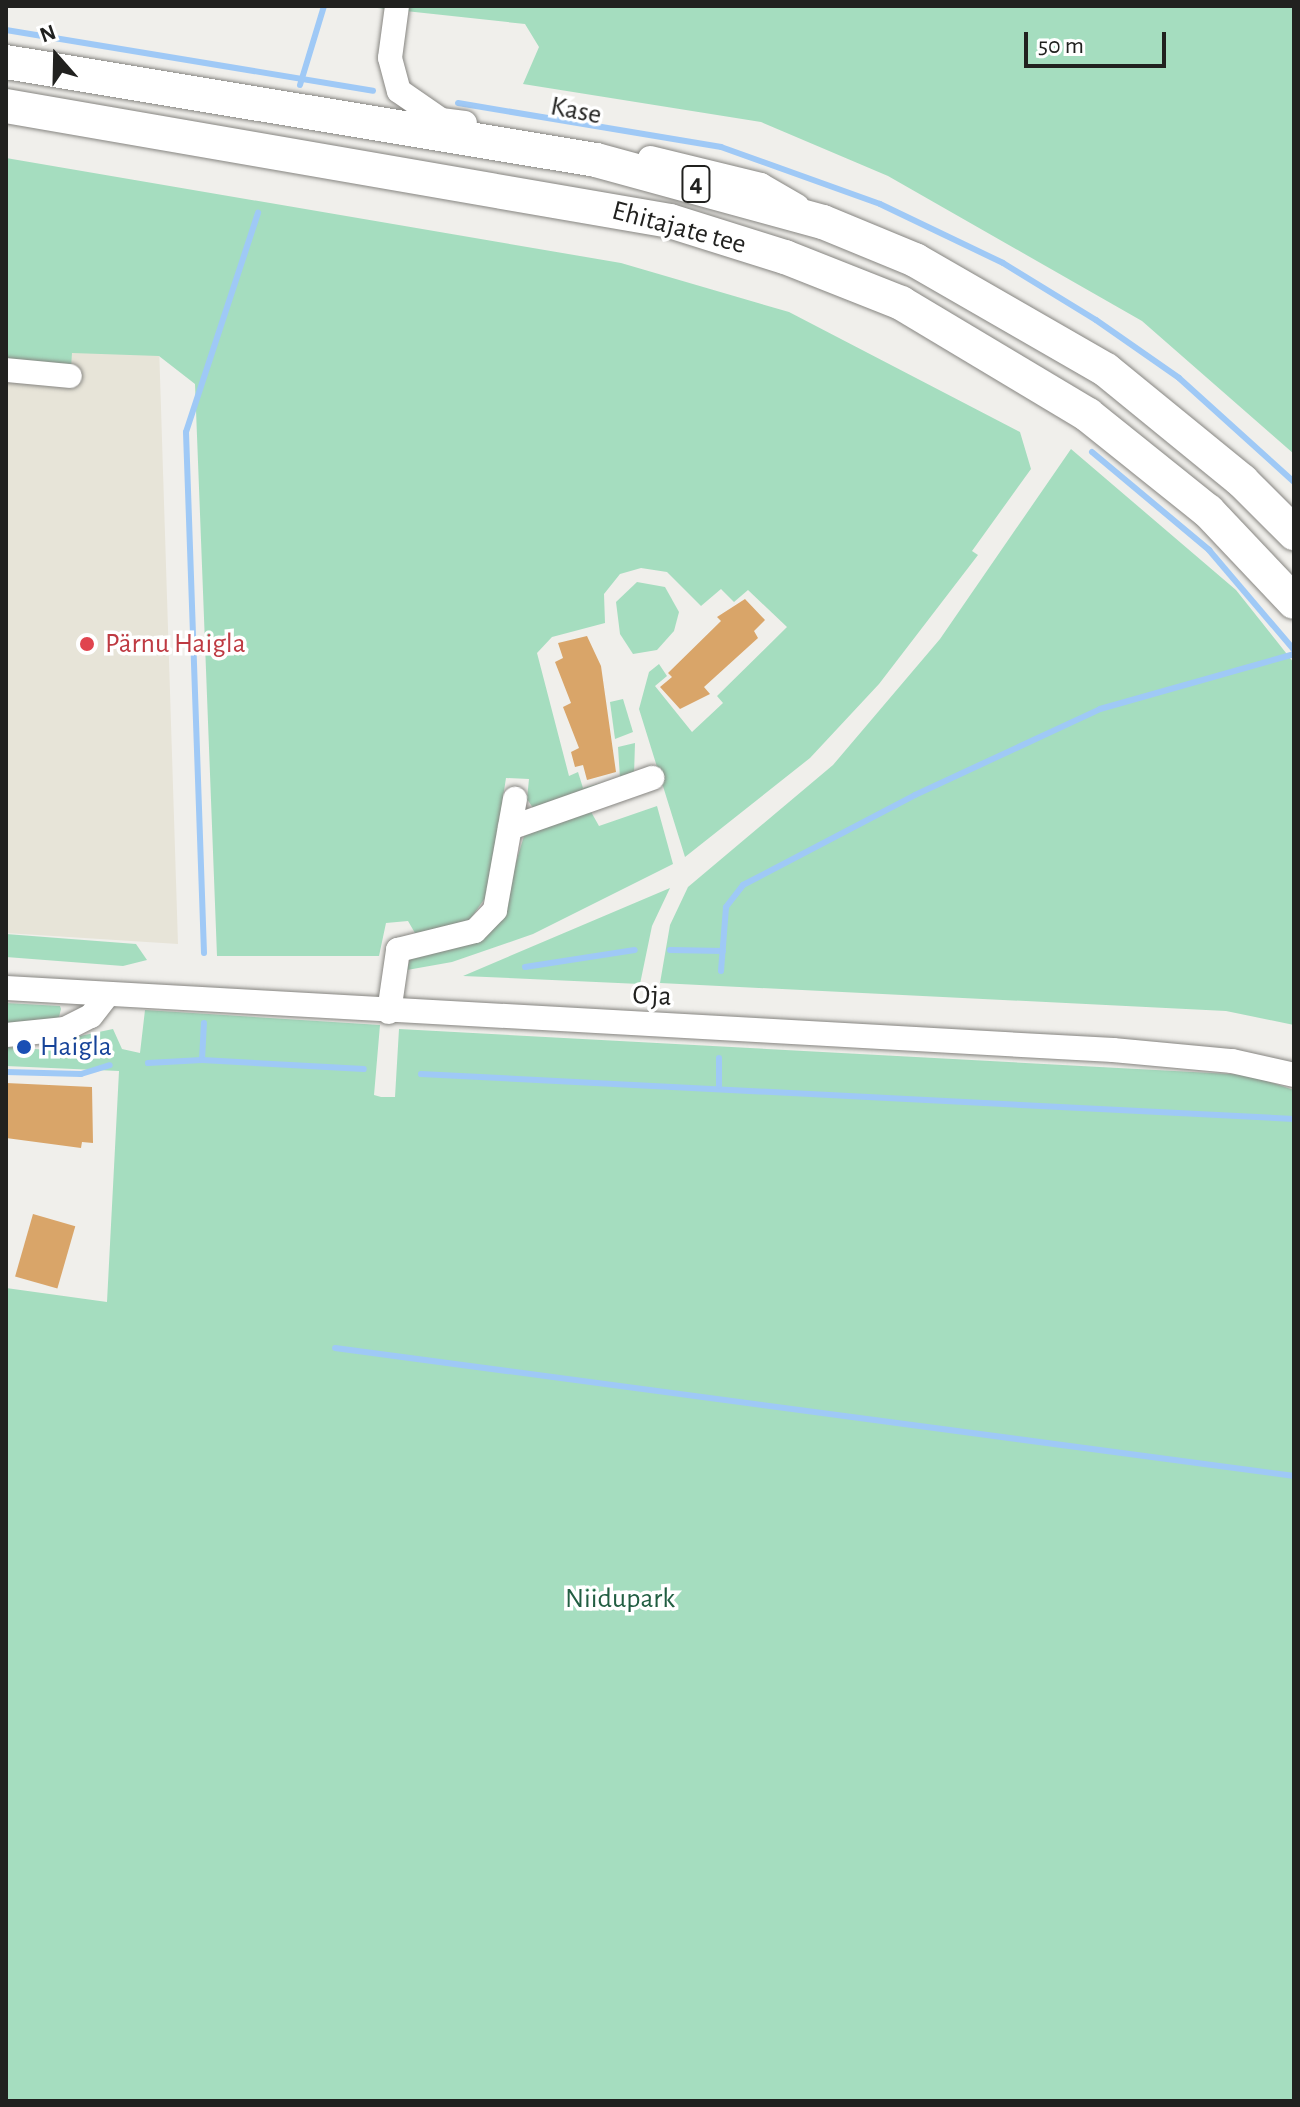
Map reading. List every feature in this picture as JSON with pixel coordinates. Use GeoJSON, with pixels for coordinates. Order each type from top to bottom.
{"type":"FeatureCollection","features":[{"type":"Feature","properties":{"kind":"highway","name":"Ehitajate tee"},"geometry":{"type":"LineString","coordinates":[[6,62],[596,160],[823,222],[915,260],[1106,370],[1242,481],[1294,533]]}},
{"type":"Feature","properties":{"kind":"highway","name":"Ehitajate tee"},"geometry":{"type":"LineString","coordinates":[[6,106],[640,215],[785,257],[901,303],[1088,415],[1208,511],[1294,602]]}},
{"type":"Feature","properties":{"kind":"street","name":"Kase"},"geometry":{"type":"LineString","coordinates":[[397,6],[390,58],[399,91],[441,120],[573,139],[761,185],[823,222]]}},
{"type":"Feature","properties":{"kind":"street"},"geometry":{"type":"LineString","coordinates":[[6,370],[70,376]]}},
{"type":"Feature","properties":{"kind":"street"},"geometry":{"type":"LineString","coordinates":[[510,828],[652,778]]}},
{"type":"Feature","properties":{"kind":"street"},"geometry":{"type":"LineString","coordinates":[[389,1012],[398,950],[461,937],[487,924],[515,799]]}},
{"type":"Feature","properties":{"kind":"street","name":"Oja"},"geometry":{"type":"LineString","coordinates":[[6,988],[389,1012],[1113,1050],[1232,1061],[1294,1075]]}},
{"type":"Feature","properties":{"kind":"street"},"geometry":{"type":"LineString","coordinates":[[6,1035],[65,1029],[91,1016],[108,994]]}},
{"type":"Feature","properties":{"kind":"shaded area","name":"Pärnu Haigla"},"geometry":{"type":"Polygon","coordinates":[[[6,257],[158,313],[178,944],[6,933],[6,257]]]}},
{"type":"Feature","properties":{"kind":"green space"},"geometry":{"type":"Polygon","coordinates":[[[359,6],[1294,6],[1294,454],[1142,321],[888,176],[761,122],[523,84],[539,47],[525,24],[359,6]]]}},
{"type":"Feature","properties":{"kind":"green space"},"geometry":{"type":"Polygon","coordinates":[[[6,158],[621,263],[789,312],[1020,432],[1031,469],[972,551],[978,555],[879,684],[810,758],[685,857],[639,709],[649,672],[659,664],[667,676],[655,686],[692,732],[723,703],[717,696],[787,627],[748,590],[734,602],[721,589],[701,606],[667,572],[641,568],[620,574],[604,594],[605,623],[552,637],[537,653],[569,776],[578,772],[583,788],[620,778],[618,747],[635,743],[634,775],[533,808],[527,799],[529,779],[506,778],[488,894],[466,925],[415,933],[408,921],[386,923],[379,956],[217,956],[195,384],[159,356],[72,353],[71,368],[6,363],[6,158]]]}},
{"type":"Feature","properties":{"kind":"green space"},"geometry":{"type":"Polygon","coordinates":[[[1071,449],[1236,590],[1294,663],[1294,1025],[1226,1011],[660,983],[670,925],[688,887],[833,765],[940,639],[1071,449]]]}},
{"type":"Feature","properties":{"kind":"green space"},"geometry":{"type":"Polygon","coordinates":[[[637,582],[665,587],[679,612],[674,631],[657,650],[633,654],[620,634],[616,602],[637,582]]]}},
{"type":"Feature","properties":{"kind":"green space"},"geometry":{"type":"Polygon","coordinates":[[[623,699],[633,732],[615,739],[610,702],[623,699]]]}},
{"type":"Feature","properties":{"kind":"green space"},"geometry":{"type":"Polygon","coordinates":[[[657,806],[673,864],[533,934],[452,962],[407,970],[411,954],[486,937],[497,925],[524,836],[590,810],[599,826],[657,806]]]}},
{"type":"Feature","properties":{"kind":"green space"},"geometry":{"type":"Polygon","coordinates":[[[670,888],[652,926],[640,984],[463,976],[670,888]]]}},
{"type":"Feature","properties":{"kind":"green space"},"geometry":{"type":"Polygon","coordinates":[[[6,934],[136,944],[147,960],[123,966],[6,957],[6,934]]]}},
{"type":"Feature","properties":{"kind":"green space"},"geometry":{"type":"Polygon","coordinates":[[[6,1003],[60,1006],[61,1009],[59,1017],[39,1026],[6,1024],[6,1003]]]}},
{"type":"Feature","properties":{"kind":"green space","name":"Niidupark"},"geometry":{"type":"Polygon","coordinates":[[[145,1010],[380,1025],[374,1095],[381,1097],[395,1097],[399,1029],[1249,1075],[1294,1090],[1294,2101],[6,2101],[6,1288],[107,1302],[119,1071],[6,1066],[6,1047],[64,1051],[61,1040],[113,1029],[122,1049],[140,1053],[145,1010]]]}},
{"type":"Feature","properties":{"kind":"building"},"geometry":{"type":"Polygon","coordinates":[[[745,599],[765,620],[754,631],[758,638],[704,687],[710,694],[680,709],[660,687],[672,677],[668,673],[721,621],[717,617],[745,599]]]}},
{"type":"Feature","properties":{"kind":"building"},"geometry":{"type":"Polygon","coordinates":[[[587,636],[601,666],[616,772],[587,780],[583,765],[575,767],[571,752],[579,748],[563,707],[571,703],[555,662],[563,658],[558,643],[587,636]]]}},
{"type":"Feature","properties":{"kind":"building"},"geometry":{"type":"Polygon","coordinates":[[[6,1083],[92,1087],[93,1143],[82,1142],[81,1148],[6,1138],[6,1083]]]}},
{"type":"Feature","properties":{"kind":"building"},"geometry":{"type":"Polygon","coordinates":[[[33,1214],[75,1226],[57,1289],[15,1276],[33,1214]]]}},
{"type":"Feature","properties":{"kind":"waterway"},"geometry":{"type":"LineString","coordinates":[[300,85],[324,6]]}},
{"type":"Feature","properties":{"kind":"waterway"},"geometry":{"type":"LineString","coordinates":[[6,30],[373,91]]}},
{"type":"Feature","properties":{"kind":"waterway"},"geometry":{"type":"LineString","coordinates":[[458,103],[721,147],[880,204],[1003,263],[1096,320],[1179,378],[1294,482]]}},
{"type":"Feature","properties":{"kind":"waterway"},"geometry":{"type":"LineString","coordinates":[[204,953],[186,432],[258,213]]}},
{"type":"Feature","properties":{"kind":"waterway"},"geometry":{"type":"LineString","coordinates":[[1092,452],[1209,550],[1294,650]]}},
{"type":"Feature","properties":{"kind":"waterway"},"geometry":{"type":"LineString","coordinates":[[721,971],[726,907],[743,885],[915,795],[1100,709],[1294,654]]}},
{"type":"Feature","properties":{"kind":"waterway"},"geometry":{"type":"LineString","coordinates":[[525,967],[635,950]]}},
{"type":"Feature","properties":{"kind":"waterway"},"geometry":{"type":"LineString","coordinates":[[670,950],[723,951]]}},
{"type":"Feature","properties":{"kind":"waterway"},"geometry":{"type":"LineString","coordinates":[[202,1060],[204,1023]]}},
{"type":"Feature","properties":{"kind":"waterway"},"geometry":{"type":"LineString","coordinates":[[719,1058],[719,1086]]}},
{"type":"Feature","properties":{"kind":"waterway"},"geometry":{"type":"LineString","coordinates":[[148,1063],[202,1060],[364,1069]]}},
{"type":"Feature","properties":{"kind":"waterway"},"geometry":{"type":"LineString","coordinates":[[6,1072],[81,1074],[110,1065]]}},
{"type":"Feature","properties":{"kind":"waterway"},"geometry":{"type":"LineString","coordinates":[[421,1074],[1294,1119]]}},
{"type":"Feature","properties":{"kind":"waterway"},"geometry":{"type":"LineString","coordinates":[[335,1348],[1294,1476]]}},
{"type":"Feature","properties":{"kind":"place","name":"Pärnu Haigla"},"geometry":{"type":"Point","coordinates":[87,644]}},
{"type":"Feature","properties":{"kind":"place","name":"Haigla"},"geometry":{"type":"Point","coordinates":[24,1047]}}]}
